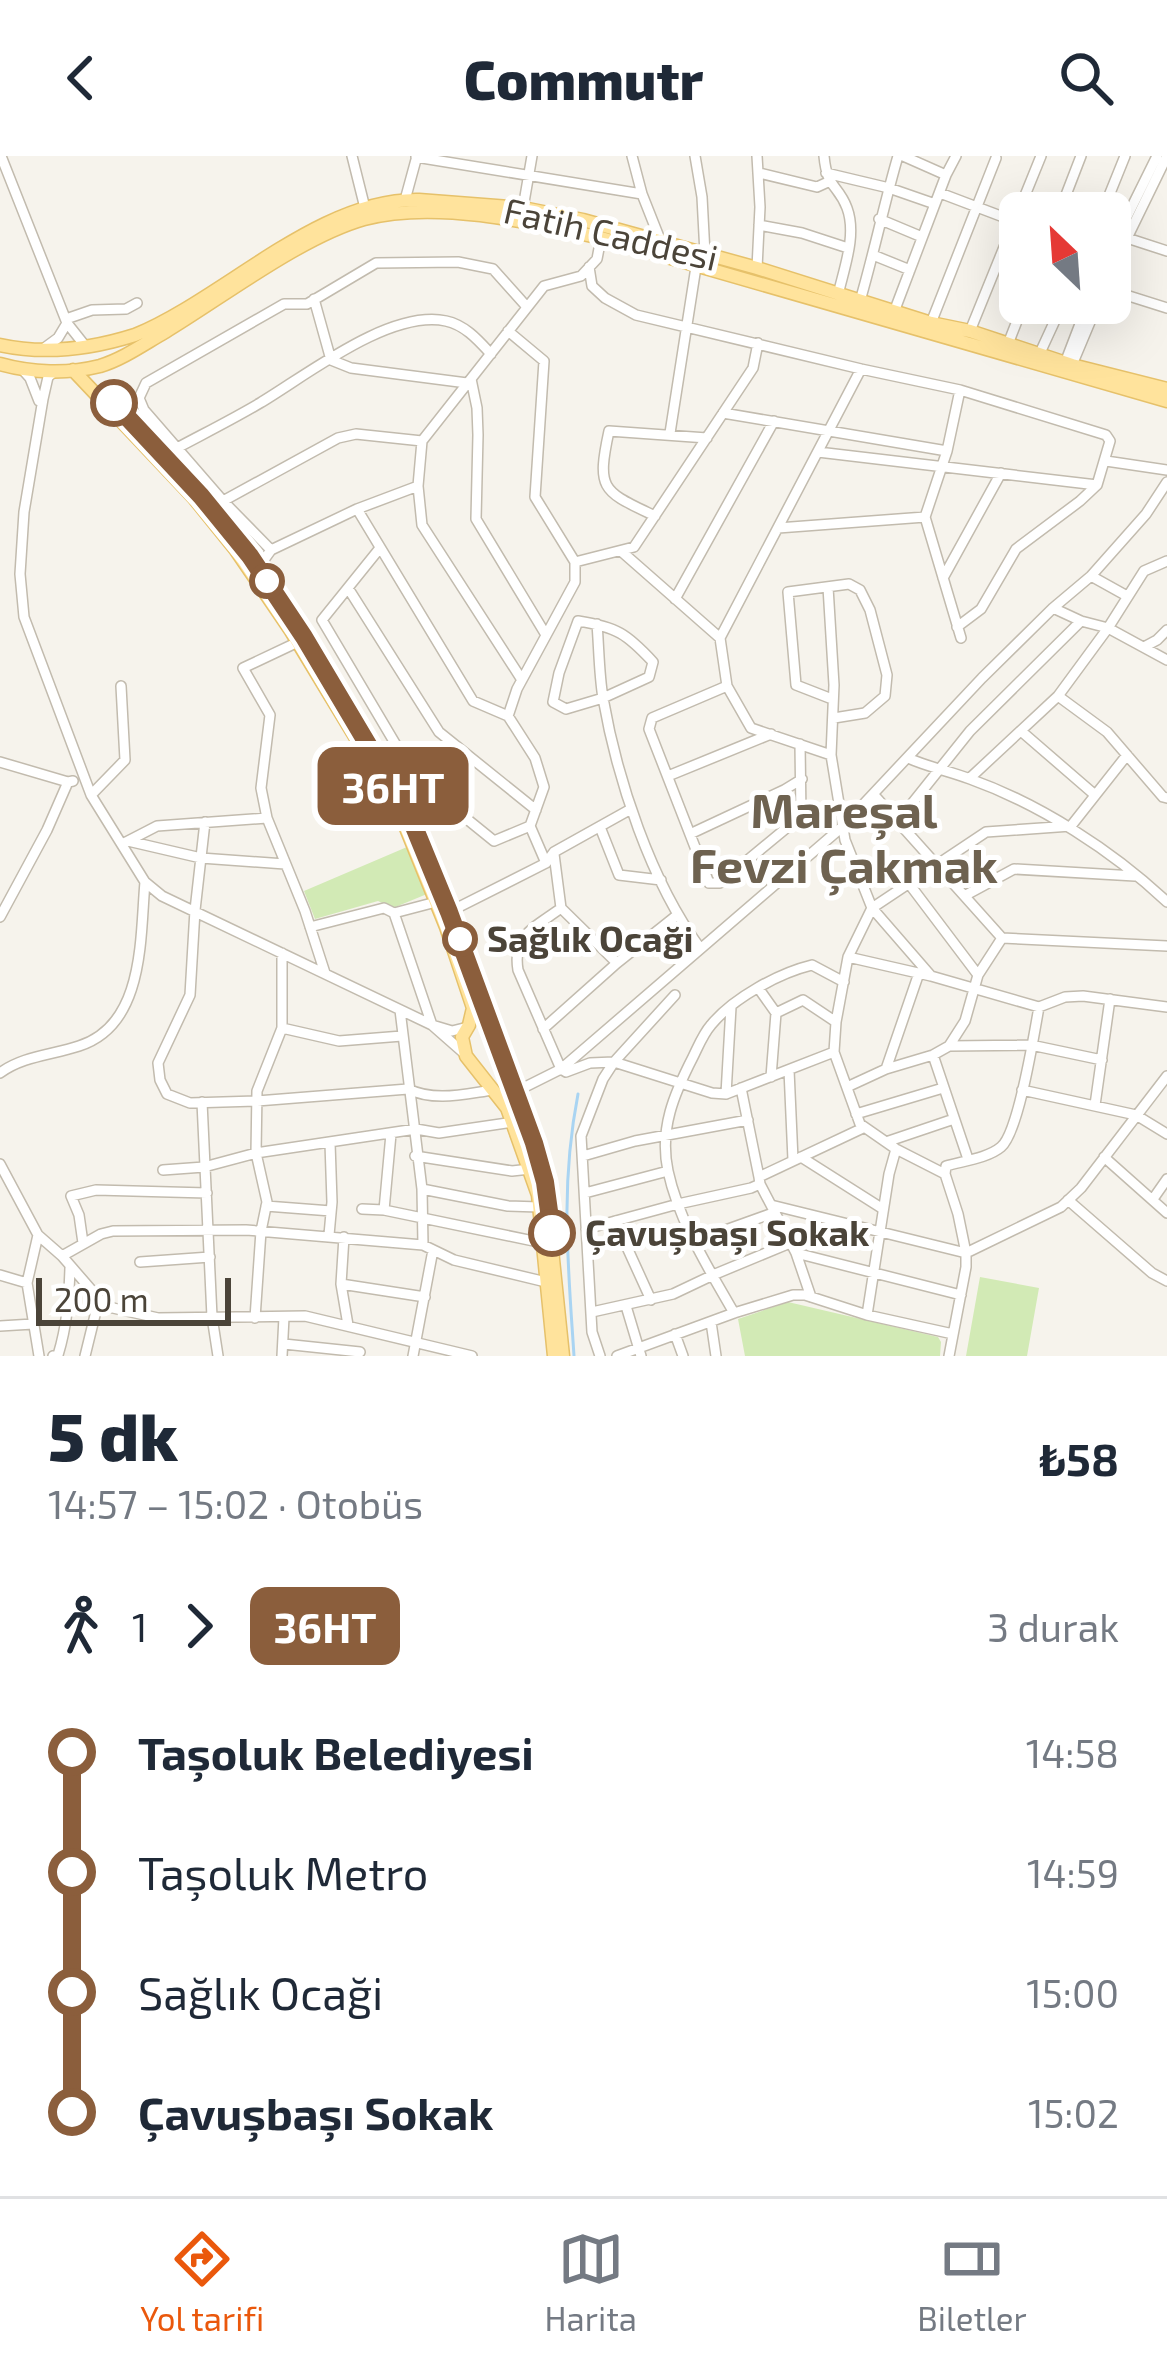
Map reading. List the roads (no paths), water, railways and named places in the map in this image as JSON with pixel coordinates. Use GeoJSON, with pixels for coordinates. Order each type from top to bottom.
{"type":"FeatureCollection","features":[{"type":"Feature","properties":{"kind":"main road","name":"Fatih Caddesi"},"geometry":{"type":"LineString","coordinates":[[0,346],[86,347],[145,331],[304,235],[365,208],[405,200],[523,208],[583,220],[1167,389]]}},
{"type":"Feature","properties":{"kind":"main road","name":"Fatih Caddesi"},"geometry":{"type":"LineString","coordinates":[[0,364],[56,371],[107,363],[318,239],[370,218],[402,213],[524,222],[601,238],[1167,401]]}},
{"type":"Feature","properties":{"kind":"main road"},"geometry":{"type":"LineString","coordinates":[[111,343],[117,352],[98,375],[104,392],[201,496],[304,637],[408,812],[495,1036],[545,1182],[563,1356]]}},
{"type":"Feature","properties":{"kind":"main road"},"geometry":{"type":"LineString","coordinates":[[73,370],[254,569],[397,806],[473,1008],[462,1037],[466,1056],[507,1108],[530,1169],[539,1207],[554,1356]]}},
{"type":"Feature","properties":{"kind":"main road"},"geometry":{"type":"LineString","coordinates":[[468,1027],[478,1026],[495,1036]]}},
{"type":"Feature","properties":{"kind":"main road"},"geometry":{"type":"LineString","coordinates":[[482,1079],[498,1078],[506,1066]]}},
{"type":"Feature","properties":{"kind":"street"},"geometry":{"type":"LineString","coordinates":[[1,156],[66,321],[86,347]]}},
{"type":"Feature","properties":{"kind":"street"},"geometry":{"type":"LineString","coordinates":[[405,200],[416,156],[642,194]]}},
{"type":"Feature","properties":{"kind":"street"},"geometry":{"type":"LineString","coordinates":[[523,208],[532,156]]}},
{"type":"Feature","properties":{"kind":"street"},"geometry":{"type":"LineString","coordinates":[[616,156],[632,157],[661,243]]}},
{"type":"Feature","properties":{"kind":"street"},"geometry":{"type":"LineString","coordinates":[[695,156],[705,254]]}},
{"type":"Feature","properties":{"kind":"street"},"geometry":{"type":"LineString","coordinates":[[757,156],[757,268]]}},
{"type":"Feature","properties":{"kind":"street"},"geometry":{"type":"LineString","coordinates":[[824,156],[827,177],[848,211],[851,228],[838,295]]}},
{"type":"Feature","properties":{"kind":"street"},"geometry":{"type":"LineString","coordinates":[[860,302],[879,219],[901,156],[946,175]]}},
{"type":"Feature","properties":{"kind":"street"},"geometry":{"type":"LineString","coordinates":[[894,312],[956,156]]}},
{"type":"Feature","properties":{"kind":"street"},"geometry":{"type":"LineString","coordinates":[[1029,192],[1041,156]]}},
{"type":"Feature","properties":{"kind":"street"},"geometry":{"type":"LineString","coordinates":[[1067,192],[1081,156]]}},
{"type":"Feature","properties":{"kind":"street"},"geometry":{"type":"LineString","coordinates":[[1110,192],[1125,156]]}},
{"type":"Feature","properties":{"kind":"street"},"geometry":{"type":"LineString","coordinates":[[1131,215],[1157,156]]}},
{"type":"Feature","properties":{"kind":"street"},"geometry":{"type":"LineString","coordinates":[[1131,232],[1161,183],[1167,156]]}},
{"type":"Feature","properties":{"kind":"street"},"geometry":{"type":"LineString","coordinates":[[354,158],[365,208]]}},
{"type":"Feature","properties":{"kind":"street"},"geometry":{"type":"LineString","coordinates":[[931,323],[996,158]]}},
{"type":"Feature","properties":{"kind":"street"},"geometry":{"type":"LineString","coordinates":[[759,173],[817,187],[827,177]]}},
{"type":"Feature","properties":{"kind":"street"},"geometry":{"type":"LineString","coordinates":[[827,177],[889,188],[935,204]]}},
{"type":"Feature","properties":{"kind":"street"},"geometry":{"type":"LineString","coordinates":[[940,193],[999,216]]}},
{"type":"Feature","properties":{"kind":"street"},"geometry":{"type":"LineString","coordinates":[[879,219],[922,237]]}},
{"type":"Feature","properties":{"kind":"street"},"geometry":{"type":"LineString","coordinates":[[759,225],[848,248]]}},
{"type":"Feature","properties":{"kind":"street"},"geometry":{"type":"LineString","coordinates":[[522,680],[422,524],[418,486],[422,441],[544,286],[581,276],[597,259],[601,238]]}},
{"type":"Feature","properties":{"kind":"street"},"geometry":{"type":"LineString","coordinates":[[1131,239],[1167,251]]}},
{"type":"Feature","properties":{"kind":"street"},"geometry":{"type":"LineString","coordinates":[[873,255],[910,270]]}},
{"type":"Feature","properties":{"kind":"street"},"geometry":{"type":"LineString","coordinates":[[271,550],[144,410],[139,398],[146,383],[284,304],[307,304],[376,263],[458,262],[493,269],[527,307]]}},
{"type":"Feature","properties":{"kind":"street"},"geometry":{"type":"LineString","coordinates":[[970,331],[999,266]]}},
{"type":"Feature","properties":{"kind":"street"},"geometry":{"type":"LineString","coordinates":[[589,267],[592,286],[628,312],[959,390],[1101,432],[1110,441],[1096,485],[1016,549],[981,609],[959,632],[925,517],[959,390]]}},
{"type":"Feature","properties":{"kind":"street"},"geometry":{"type":"LineString","coordinates":[[670,434],[696,267]]}},
{"type":"Feature","properties":{"kind":"street"},"geometry":{"type":"LineString","coordinates":[[1131,297],[1167,308]]}},
{"type":"Feature","properties":{"kind":"street"},"geometry":{"type":"LineString","coordinates":[[314,299],[331,360]]}},
{"type":"Feature","properties":{"kind":"street"},"geometry":{"type":"LineString","coordinates":[[40,350],[58,338],[66,321],[92,310],[126,310],[136,303]]}},
{"type":"Feature","properties":{"kind":"street"},"geometry":{"type":"LineString","coordinates":[[177,448],[399,325],[449,321],[472,333],[490,354]]}},
{"type":"Feature","properties":{"kind":"street"},"geometry":{"type":"LineString","coordinates":[[1008,344],[1016,324]]}},
{"type":"Feature","properties":{"kind":"street"},"geometry":{"type":"LineString","coordinates":[[1039,355],[1053,324]]}},
{"type":"Feature","properties":{"kind":"street"},"geometry":{"type":"LineString","coordinates":[[1069,364],[1085,324]]}},
{"type":"Feature","properties":{"kind":"street"},"geometry":{"type":"LineString","coordinates":[[508,331],[544,361],[535,497],[575,562],[575,582],[508,716]]}},
{"type":"Feature","properties":{"kind":"street"},"geometry":{"type":"LineString","coordinates":[[575,562],[634,547],[753,368],[758,343]]}},
{"type":"Feature","properties":{"kind":"street"},"geometry":{"type":"LineString","coordinates":[[331,360],[351,368],[469,381]]}},
{"type":"Feature","properties":{"kind":"street"},"geometry":{"type":"LineString","coordinates":[[22,369],[37,394],[40,413]]}},
{"type":"Feature","properties":{"kind":"street"},"geometry":{"type":"LineString","coordinates":[[831,755],[751,728],[727,686],[720,638],[861,370]]}},
{"type":"Feature","properties":{"kind":"street"},"geometry":{"type":"LineString","coordinates":[[56,371],[48,377],[24,512],[23,612],[91,795],[145,882],[162,896],[432,1025],[452,1030],[468,1027]]}},
{"type":"Feature","properties":{"kind":"street"},"geometry":{"type":"LineString","coordinates":[[469,381],[477,408],[476,519],[546,635]]}},
{"type":"Feature","properties":{"kind":"street"},"geometry":{"type":"LineString","coordinates":[[723,413],[946,451]]}},
{"type":"Feature","properties":{"kind":"street"},"geometry":{"type":"LineString","coordinates":[[675,599],[774,421]]}},
{"type":"Feature","properties":{"kind":"street"},"geometry":{"type":"LineString","coordinates":[[655,516],[611,494],[604,483],[602,466],[609,431],[707,437]]}},
{"type":"Feature","properties":{"kind":"street"},"geometry":{"type":"LineString","coordinates":[[223,501],[338,438],[356,434],[422,441]]}},
{"type":"Feature","properties":{"kind":"street"},"geometry":{"type":"LineString","coordinates":[[818,452],[1096,485]]}},
{"type":"Feature","properties":{"kind":"street"},"geometry":{"type":"LineString","coordinates":[[1106,461],[1167,470]]}},
{"type":"Feature","properties":{"kind":"street"},"geometry":{"type":"LineString","coordinates":[[943,578],[1001,473]]}},
{"type":"Feature","properties":{"kind":"street"},"geometry":{"type":"LineString","coordinates":[[515,1092],[561,1069],[842,827],[982,677],[1091,576],[1146,514],[1167,482]]}},
{"type":"Feature","properties":{"kind":"street"},"geometry":{"type":"LineString","coordinates":[[254,569],[271,550],[418,486]]}},
{"type":"Feature","properties":{"kind":"street"},"geometry":{"type":"LineString","coordinates":[[357,509],[473,701],[508,716],[536,758],[544,787],[530,826],[546,863]]}},
{"type":"Feature","properties":{"kind":"street"},"geometry":{"type":"LineString","coordinates":[[778,528],[925,517]]}},
{"type":"Feature","properties":{"kind":"street"},"geometry":{"type":"LineString","coordinates":[[380,548],[322,620],[415,777],[494,841],[530,826]]}},
{"type":"Feature","properties":{"kind":"street"},"geometry":{"type":"LineString","coordinates":[[621,551],[720,638]]}},
{"type":"Feature","properties":{"kind":"street"},"geometry":{"type":"LineString","coordinates":[[970,778],[1058,696],[1144,571],[1167,561]]}},
{"type":"Feature","properties":{"kind":"street"},"geometry":{"type":"LineString","coordinates":[[1091,576],[1127,596]]}},
{"type":"Feature","properties":{"kind":"street"},"geometry":{"type":"LineString","coordinates":[[832,699],[796,685],[788,592],[850,584],[860,590],[870,610],[887,675],[885,696],[865,713],[834,718]]}},
{"type":"Feature","properties":{"kind":"street"},"geometry":{"type":"LineString","coordinates":[[348,587],[439,732],[536,810]]}},
{"type":"Feature","properties":{"kind":"street"},"geometry":{"type":"LineString","coordinates":[[828,587],[834,685],[831,755],[844,840],[872,908],[932,976]]}},
{"type":"Feature","properties":{"kind":"street"},"geometry":{"type":"LineString","coordinates":[[1053,608],[1108,628],[1167,660]]}},
{"type":"Feature","properties":{"kind":"street"},"geometry":{"type":"LineString","coordinates":[[578,621],[597,624],[616,628],[632,640],[652,662],[649,677],[566,709],[553,702],[578,621]]}},
{"type":"Feature","properties":{"kind":"street"},"geometry":{"type":"LineString","coordinates":[[898,820],[970,731],[1081,621]]}},
{"type":"Feature","properties":{"kind":"street"},"geometry":{"type":"LineString","coordinates":[[597,624],[603,698],[632,809],[676,916],[700,948]]}},
{"type":"Feature","properties":{"kind":"street"},"geometry":{"type":"LineString","coordinates":[[1144,646],[1167,630]]}},
{"type":"Feature","properties":{"kind":"street"},"geometry":{"type":"LineString","coordinates":[[298,642],[243,668],[270,715],[262,788],[267,818],[326,975]]}},
{"type":"Feature","properties":{"kind":"street"},"geometry":{"type":"LineString","coordinates":[[91,795],[125,760],[121,686]]}},
{"type":"Feature","properties":{"kind":"street"},"geometry":{"type":"LineString","coordinates":[[727,686],[652,718],[650,729],[709,883],[720,883],[801,816],[800,744]]}},
{"type":"Feature","properties":{"kind":"street"},"geometry":{"type":"LineString","coordinates":[[1058,696],[1107,732],[1167,798]]}},
{"type":"Feature","properties":{"kind":"street"},"geometry":{"type":"LineString","coordinates":[[1021,730],[1095,795]]}},
{"type":"Feature","properties":{"kind":"street"},"geometry":{"type":"LineString","coordinates":[[668,776],[771,734]]}},
{"type":"Feature","properties":{"kind":"street"},"geometry":{"type":"LineString","coordinates":[[945,1174],[863,1128],[856,1114],[834,1052],[848,957],[872,908],[986,832],[1071,826],[1127,755]]}},
{"type":"Feature","properties":{"kind":"street"},"geometry":{"type":"LineString","coordinates":[[908,758],[970,778],[1071,826],[1167,902]]}},
{"type":"Feature","properties":{"kind":"street"},"geometry":{"type":"LineString","coordinates":[[0,762],[68,782],[84,778]]}},
{"type":"Feature","properties":{"kind":"street"},"geometry":{"type":"LineString","coordinates":[[690,834],[802,779]]}},
{"type":"Feature","properties":{"kind":"street"},"geometry":{"type":"LineString","coordinates":[[0,917],[68,782]]}},
{"type":"Feature","properties":{"kind":"street"},"geometry":{"type":"LineString","coordinates":[[874,795],[1003,938],[1167,946]]}},
{"type":"Feature","properties":{"kind":"street"},"geometry":{"type":"LineString","coordinates":[[449,912],[546,863],[554,852],[632,809]]}},
{"type":"Feature","properties":{"kind":"street"},"geometry":{"type":"LineString","coordinates":[[125,843],[157,826],[267,818]]}},
{"type":"Feature","properties":{"kind":"street"},"geometry":{"type":"LineString","coordinates":[[205,822],[190,995],[158,1063],[167,1094],[190,1103],[408,1089],[437,1097],[493,1090]]}},
{"type":"Feature","properties":{"kind":"street"},"geometry":{"type":"LineString","coordinates":[[600,827],[619,875],[661,880]]}},
{"type":"Feature","properties":{"kind":"street"},"geometry":{"type":"LineString","coordinates":[[125,843],[201,858],[286,864]]}},
{"type":"Feature","properties":{"kind":"street"},"geometry":{"type":"LineString","coordinates":[[554,852],[561,908],[617,963]]}},
{"type":"Feature","properties":{"kind":"street"},"geometry":{"type":"LineString","coordinates":[[966,895],[1014,869],[1136,876]]}},
{"type":"Feature","properties":{"kind":"street"},"geometry":{"type":"LineString","coordinates":[[0,1073],[22,1060],[84,1045],[103,1033],[121,1012],[132,992],[145,882]]}},
{"type":"Feature","properties":{"kind":"street"},"geometry":{"type":"LineString","coordinates":[[910,885],[979,975]]}},
{"type":"Feature","properties":{"kind":"street"},"geometry":{"type":"LineString","coordinates":[[310,927],[384,908],[394,913],[436,902]]}},
{"type":"Feature","properties":{"kind":"street"},"geometry":{"type":"LineString","coordinates":[[561,908],[520,940],[516,957],[566,1072],[590,1063],[614,1062],[726,1094],[834,1052]]}},
{"type":"Feature","properties":{"kind":"street"},"geometry":{"type":"LineString","coordinates":[[394,913],[432,1025],[466,1056]]}},
{"type":"Feature","properties":{"kind":"street"},"geometry":{"type":"LineString","coordinates":[[544,1029],[676,916]]}},
{"type":"Feature","properties":{"kind":"street"},"geometry":{"type":"LineString","coordinates":[[847,1087],[949,1046],[965,1021],[979,975],[1003,938]]}},
{"type":"Feature","properties":{"kind":"street"},"geometry":{"type":"LineString","coordinates":[[255,1318],[266,1206],[256,1153],[257,1090],[282,1028],[282,953]]}},
{"type":"Feature","properties":{"kind":"street"},"geometry":{"type":"LineString","coordinates":[[848,957],[1039,1006],[1064,997],[1167,1007]]}},
{"type":"Feature","properties":{"kind":"street"},"geometry":{"type":"LineString","coordinates":[[734,1313],[695,1241],[668,1171],[665,1136],[673,1097],[708,1028],[731,1007],[786,971],[812,965],[844,982]]}},
{"type":"Feature","properties":{"kind":"street"},"geometry":{"type":"LineString","coordinates":[[886,1069],[919,973]]}},
{"type":"Feature","properties":{"kind":"street"},"geometry":{"type":"LineString","coordinates":[[759,989],[776,1013],[771,1076]]}},
{"type":"Feature","properties":{"kind":"street"},"geometry":{"type":"LineString","coordinates":[[600,1356],[592,1332],[581,1136],[614,1062],[675,995]]}},
{"type":"Feature","properties":{"kind":"street"},"geometry":{"type":"LineString","coordinates":[[1095,1105],[1110,999]]}},
{"type":"Feature","properties":{"kind":"street"},"geometry":{"type":"LineString","coordinates":[[776,1013],[803,1000],[836,1022]]}},
{"type":"Feature","properties":{"kind":"street"},"geometry":{"type":"LineString","coordinates":[[635,1004],[653,1021]]}},
{"type":"Feature","properties":{"kind":"street"},"geometry":{"type":"LineString","coordinates":[[949,1356],[965,1253],[946,1166],[995,1152],[1008,1142],[1039,1006]]}},
{"type":"Feature","properties":{"kind":"street"},"geometry":{"type":"LineString","coordinates":[[726,1094],[731,1007]]}},
{"type":"Feature","properties":{"kind":"street"},"geometry":{"type":"LineString","coordinates":[[400,1010],[428,1248],[425,1297],[413,1356]]}},
{"type":"Feature","properties":{"kind":"street"},"geometry":{"type":"LineString","coordinates":[[282,1028],[339,1041],[402,1036]]}},
{"type":"Feature","properties":{"kind":"street"},"geometry":{"type":"LineString","coordinates":[[949,1046],[1031,1045],[1102,1060]]}},
{"type":"Feature","properties":{"kind":"street"},"geometry":{"type":"LineString","coordinates":[[933,1055],[968,1159]]}},
{"type":"Feature","properties":{"kind":"street"},"geometry":{"type":"LineString","coordinates":[[789,1070],[797,1159]]}},
{"type":"Feature","properties":{"kind":"street"},"geometry":{"type":"LineString","coordinates":[[695,1241],[772,1209],[965,1253],[1038,1220],[1068,1200],[1167,1076]]}},
{"type":"Feature","properties":{"kind":"street"},"geometry":{"type":"LineString","coordinates":[[741,1088],[760,1180],[812,1297]]}},
{"type":"Feature","properties":{"kind":"street"},"geometry":{"type":"LineString","coordinates":[[856,1114],[944,1088]]}},
{"type":"Feature","properties":{"kind":"street"},"geometry":{"type":"LineString","coordinates":[[1022,1090],[1136,1115],[1167,1134]]}},
{"type":"Feature","properties":{"kind":"street"},"geometry":{"type":"LineString","coordinates":[[202,1102],[218,1356]]}},
{"type":"Feature","properties":{"kind":"street"},"geometry":{"type":"LineString","coordinates":[[891,1145],[954,1119]]}},
{"type":"Feature","properties":{"kind":"street"},"geometry":{"type":"LineString","coordinates":[[583,1156],[634,1141],[748,1120]]}},
{"type":"Feature","properties":{"kind":"street"},"geometry":{"type":"LineString","coordinates":[[163,1169],[204,1167],[256,1153],[416,1129],[439,1132],[514,1122]]}},
{"type":"Feature","properties":{"kind":"street"},"geometry":{"type":"LineString","coordinates":[[586,1229],[751,1189],[797,1159],[863,1128]]}},
{"type":"Feature","properties":{"kind":"street"},"geometry":{"type":"LineString","coordinates":[[384,1210],[392,1134]]}},
{"type":"Feature","properties":{"kind":"street"},"geometry":{"type":"LineString","coordinates":[[329,1143],[329,1235]]}},
{"type":"Feature","properties":{"kind":"street"},"geometry":{"type":"LineString","coordinates":[[867,1315],[891,1145]]}},
{"type":"Feature","properties":{"kind":"street"},"geometry":{"type":"LineString","coordinates":[[416,1156],[512,1171],[530,1169]]}},
{"type":"Feature","properties":{"kind":"street"},"geometry":{"type":"LineString","coordinates":[[1105,1157],[1167,1214]]}},
{"type":"Feature","properties":{"kind":"street"},"geometry":{"type":"LineString","coordinates":[[797,1159],[883,1209]]}},
{"type":"Feature","properties":{"kind":"street"},"geometry":{"type":"LineString","coordinates":[[0,1164],[38,1235],[113,1308],[158,1318],[305,1316],[472,1356]]}},
{"type":"Feature","properties":{"kind":"street"},"geometry":{"type":"LineString","coordinates":[[585,1193],[668,1171]]}},
{"type":"Feature","properties":{"kind":"street"},"geometry":{"type":"LineString","coordinates":[[1153,1198],[1167,1179]]}},
{"type":"Feature","properties":{"kind":"street"},"geometry":{"type":"LineString","coordinates":[[83,1243],[71,1196],[96,1190],[207,1193]]}},
{"type":"Feature","properties":{"kind":"street"},"geometry":{"type":"LineString","coordinates":[[422,1190],[539,1207]]}},
{"type":"Feature","properties":{"kind":"street"},"geometry":{"type":"LineString","coordinates":[[1068,1200],[1167,1281]]}},
{"type":"Feature","properties":{"kind":"street"},"geometry":{"type":"LineString","coordinates":[[266,1206],[331,1211]]}},
{"type":"Feature","properties":{"kind":"street"},"geometry":{"type":"LineString","coordinates":[[362,1209],[542,1243]]}},
{"type":"Feature","properties":{"kind":"street"},"geometry":{"type":"LineString","coordinates":[[615,1221],[651,1300]]}},
{"type":"Feature","properties":{"kind":"street"},"geometry":{"type":"LineString","coordinates":[[62,1256],[113,1231],[261,1231],[428,1248],[454,1260],[546,1282]]}},
{"type":"Feature","properties":{"kind":"street"},"geometry":{"type":"LineString","coordinates":[[38,1235],[27,1283],[39,1356]]}},
{"type":"Feature","properties":{"kind":"street"},"geometry":{"type":"LineString","coordinates":[[344,1237],[341,1285],[348,1325]]}},
{"type":"Feature","properties":{"kind":"street"},"geometry":{"type":"LineString","coordinates":[[592,1312],[674,1294],[712,1275],[793,1248],[961,1295]]}},
{"type":"Feature","properties":{"kind":"street"},"geometry":{"type":"LineString","coordinates":[[140,1262],[210,1257]]}},
{"type":"Feature","properties":{"kind":"street"},"geometry":{"type":"LineString","coordinates":[[53,1356],[63,1338],[70,1268]]}},
{"type":"Feature","properties":{"kind":"street"},"geometry":{"type":"LineString","coordinates":[[0,1275],[27,1283]]}},
{"type":"Feature","properties":{"kind":"street"},"geometry":{"type":"LineString","coordinates":[[341,1285],[425,1297]]}},
{"type":"Feature","properties":{"kind":"street"},"geometry":{"type":"LineString","coordinates":[[617,1356],[794,1295],[953,1334]]}},
{"type":"Feature","properties":{"kind":"street"},"geometry":{"type":"LineString","coordinates":[[85,1356],[99,1299]]}},
{"type":"Feature","properties":{"kind":"street"},"geometry":{"type":"LineString","coordinates":[[626,1306],[639,1352]]}},
{"type":"Feature","properties":{"kind":"street"},"geometry":{"type":"LineString","coordinates":[[284,1317],[283,1350],[360,1354],[362,1328]]}},
{"type":"Feature","properties":{"kind":"street"},"geometry":{"type":"LineString","coordinates":[[710,1322],[716,1356]]}},
{"type":"Feature","properties":{"kind":"street"},"geometry":{"type":"LineString","coordinates":[[0,1326],[33,1324]]}},
{"type":"Feature","properties":{"kind":"street"},"geometry":{"type":"LineString","coordinates":[[675,1334],[683,1356]]}},
{"type":"Feature","properties":{"kind":"waterway"},"geometry":{"type":"LineString","coordinates":[[574,1356],[567,1193],[578,1094]]}},
{"type":"Feature","properties":{"kind":"place","name":"Sağlık Ocaği"},"geometry":{"type":"Point","coordinates":[460,939]}},
{"type":"Feature","properties":{"kind":"place","name":"Çavuşbaşı Sokak"},"geometry":{"type":"Point","coordinates":[552,1233]}},
{"type":"Feature","properties":{"kind":"district","name":"Mareşal Fevzi Çakmak"},"geometry":{"type":"Point","coordinates":[844,838]}}]}
